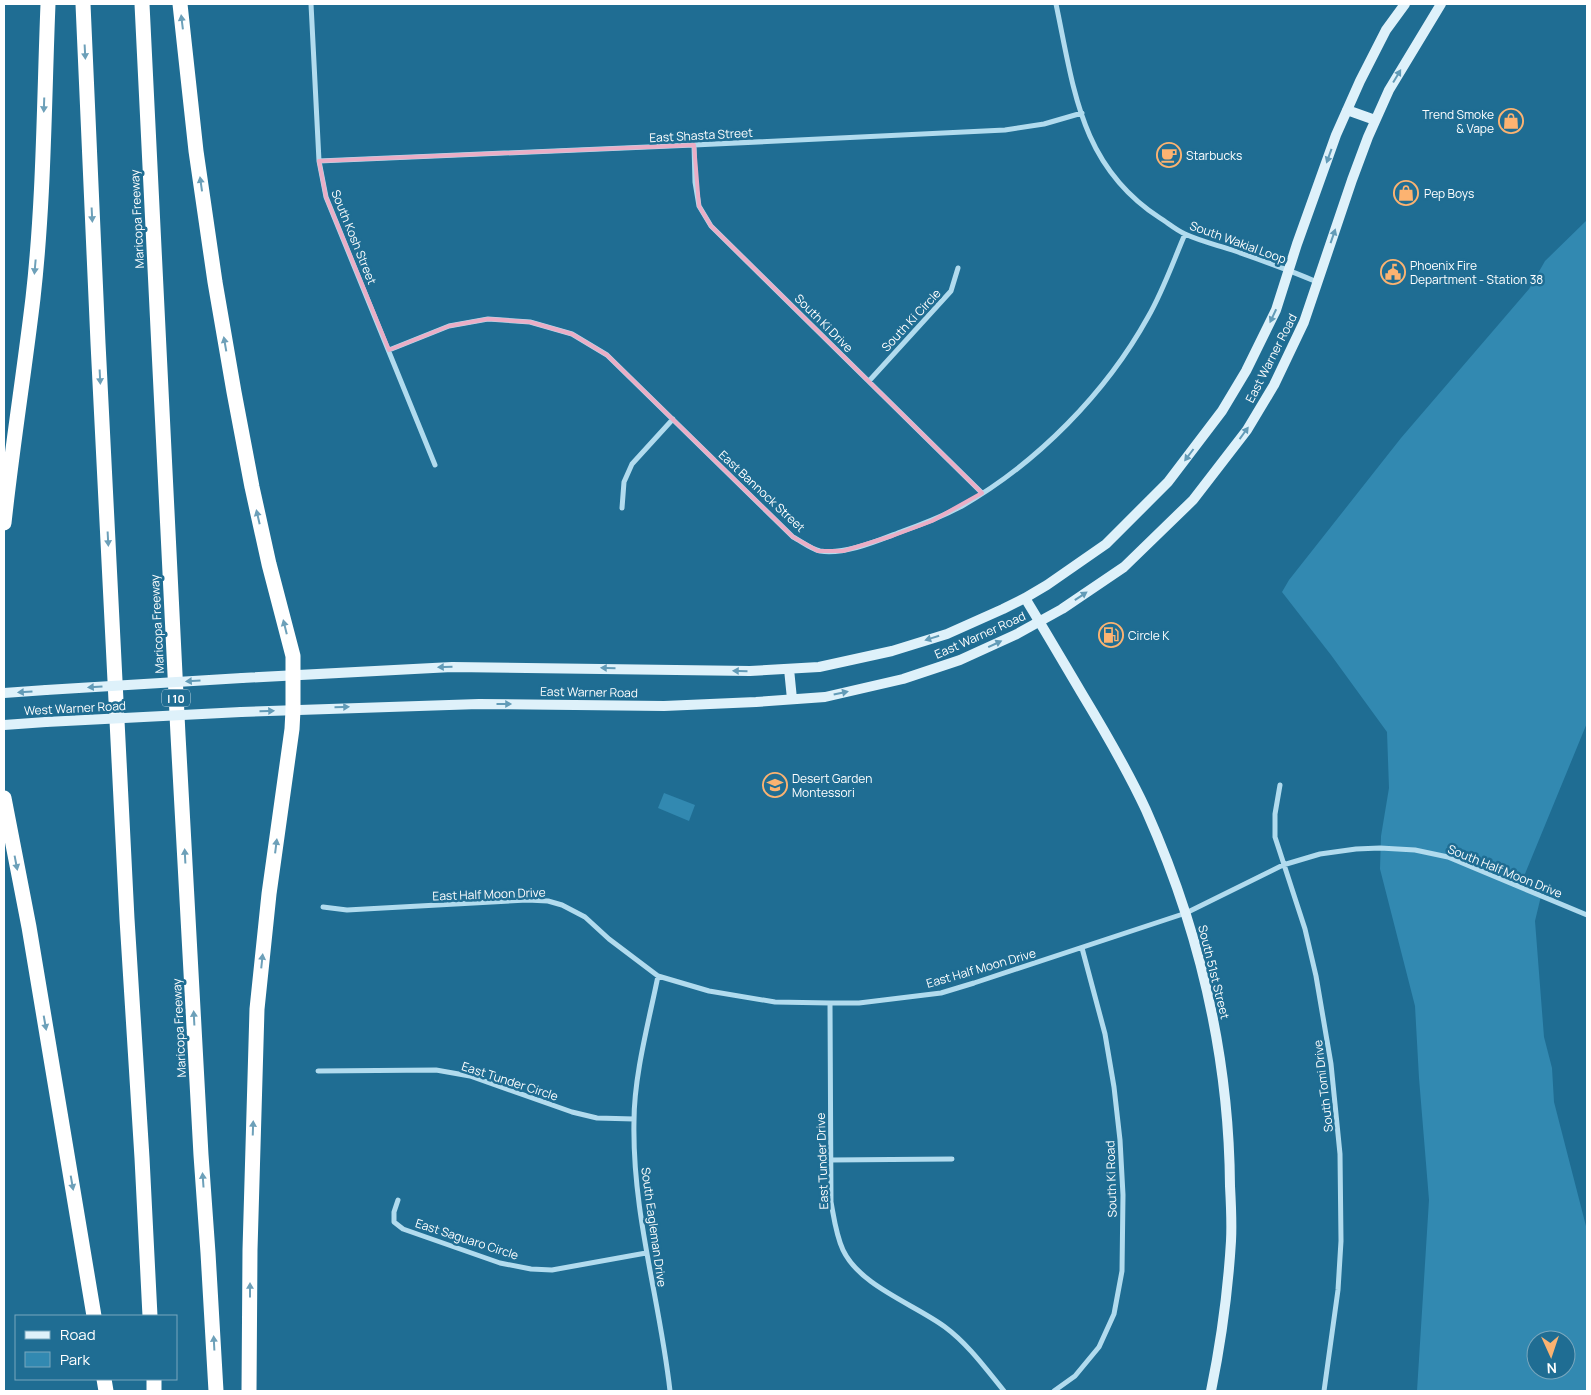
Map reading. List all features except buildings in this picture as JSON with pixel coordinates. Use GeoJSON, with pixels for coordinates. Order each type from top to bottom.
{"type":"FeatureCollection","features":[{"type":"Feature","properties":{"kind":"highway"},"geometry":{"type":"LineString","coordinates":[[4,524],[33,298],[42,172],[48,4]]}},
{"type":"Feature","properties":{"kind":"highway"},"geometry":{"type":"LineString","coordinates":[[83,4],[125,891],[150,1315]]}},
{"type":"Feature","properties":{"kind":"highway","name":"Maricopa Freeway"},"geometry":{"type":"LineString","coordinates":[[142,4],[178,735],[216,1391]]}},
{"type":"Feature","properties":{"kind":"highway"},"geometry":{"type":"LineString","coordinates":[[180,4],[196,151],[216,291],[252,487],[292,656],[293,674],[293,710],[257,1009],[250,1250],[249,1391]]}},
{"type":"Feature","properties":{"kind":"highway"},"geometry":{"type":"LineString","coordinates":[[4,798],[29,927],[94,1315]]}},
{"type":"Feature","properties":{"kind":"main road","name":"East Warner Road"},"geometry":{"type":"LineString","coordinates":[[144,684],[293,674],[452,667],[750,671],[819,667],[892,651],[947,634],[1004,610],[1047,584],[1106,544],[1168,482],[1222,411],[1246,371],[1276,310],[1297,244],[1336,135],[1360,81],[1386,30],[1405,4]]}},
{"type":"Feature","properties":{"kind":"main road","name":"East Warner Road"},"geometry":{"type":"LineString","coordinates":[[149,716],[478,704],[664,706],[825,697],[903,680],[960,660],[1040,622],[1124,568],[1193,500],[1247,430],[1274,385],[1304,322],[1352,180],[1375,120],[1389,90],[1441,4]]}},
{"type":"Feature","properties":{"kind":"main road"},"geometry":{"type":"LineString","coordinates":[[1347,110],[1375,120]]}},
{"type":"Feature","properties":{"kind":"main road","name":"South 51st Street"},"geometry":{"type":"LineString","coordinates":[[1025,598],[1108,737],[1135,787],[1158,837],[1186,913],[1214,1020],[1225,1084],[1230,1158],[1231,1240],[1221,1342],[1211,1391]]}},
{"type":"Feature","properties":{"kind":"main road"},"geometry":{"type":"LineString","coordinates":[[788,669],[792,699]]}},
{"type":"Feature","properties":{"kind":"main road","name":"West Warner Road"},"geometry":{"type":"LineString","coordinates":[[4,694],[144,684]]}},
{"type":"Feature","properties":{"kind":"main road","name":"West Warner Road"},"geometry":{"type":"LineString","coordinates":[[4,725],[149,716]]}},
{"type":"Feature","properties":{"kind":"street","name":"South Kosh Street"},"geometry":{"type":"LineString","coordinates":[[311,4],[319,161],[326,197],[435,465]]}},
{"type":"Feature","properties":{"kind":"street","name":"South Wakial Loop"},"geometry":{"type":"LineString","coordinates":[[1056,4],[1074,90],[1090,137],[1106,167],[1123,188],[1148,210],[1185,234],[1290,270],[1318,282]]}},
{"type":"Feature","properties":{"kind":"street","name":"East Shasta Street"},"geometry":{"type":"LineString","coordinates":[[319,161],[1005,130],[1044,124],[1082,113]]}},
{"type":"Feature","properties":{"kind":"street","name":"South Ki Drive"},"geometry":{"type":"LineString","coordinates":[[694,145],[694,182],[699,206],[711,226],[982,493]]}},
{"type":"Feature","properties":{"kind":"street","name":"East Bannock Street"},"geometry":{"type":"LineString","coordinates":[[389,350],[450,326],[488,319],[530,322],[572,334],[607,354],[793,537],[818,550],[843,551],[932,521],[982,493],[1031,459],[1066,425],[1127,353],[1149,316],[1185,234]]}},
{"type":"Feature","properties":{"kind":"street","name":"South Ki Circle"},"geometry":{"type":"LineString","coordinates":[[869,381],[951,291],[958,268]]}},
{"type":"Feature","properties":{"kind":"street"},"geometry":{"type":"LineString","coordinates":[[622,508],[624,482],[632,464],[673,419]]}},
{"type":"Feature","properties":{"kind":"street","name":"South Tomi Drive"},"geometry":{"type":"LineString","coordinates":[[1280,785],[1275,814],[1275,837],[1305,930],[1316,976],[1332,1064],[1340,1154],[1341,1241],[1338,1290],[1324,1391]]}},
{"type":"Feature","properties":{"kind":"street","name":"South Half Moon Drive"},"geometry":{"type":"LineString","coordinates":[[1186,913],[1283,865],[1320,854],[1380,848],[1415,850],[1448,857],[1587,915]]}},
{"type":"Feature","properties":{"kind":"street","name":"East Half Moon Drive"},"geometry":{"type":"LineString","coordinates":[[322,907],[347,910],[528,900],[548,901],[562,905],[585,917],[658,976],[709,991],[776,1002],[830,1004],[883,1001],[941,993],[974,984],[1186,913]]}},
{"type":"Feature","properties":{"kind":"street","name":"South Ki Road"},"geometry":{"type":"LineString","coordinates":[[1054,1391],[1075,1376],[1099,1347],[1114,1314],[1122,1271],[1123,1195],[1120,1140],[1114,1087],[1105,1034],[1082,948]]}},
{"type":"Feature","properties":{"kind":"street","name":"South Eagleman Drive"},"geometry":{"type":"LineString","coordinates":[[658,976],[638,1083],[634,1119],[634,1164],[638,1204],[670,1391]]}},
{"type":"Feature","properties":{"kind":"street","name":"East Tunder Drive"},"geometry":{"type":"LineString","coordinates":[[830,1004],[832,1202],[836,1232],[843,1250],[852,1264],[865,1276],[895,1298],[946,1328],[969,1350],[1004,1391]]}},
{"type":"Feature","properties":{"kind":"street","name":"East Tunder Circle"},"geometry":{"type":"LineString","coordinates":[[318,1072],[436,1070],[470,1076],[572,1112],[597,1118],[634,1119]]}},
{"type":"Feature","properties":{"kind":"street"},"geometry":{"type":"LineString","coordinates":[[831,1160],[952,1159]]}},
{"type":"Feature","properties":{"kind":"street","name":"East Saguaro Circle"},"geometry":{"type":"LineString","coordinates":[[398,1200],[394,1212],[394,1222],[403,1229],[500,1263],[532,1269],[552,1270],[646,1253]]}},
{"type":"Feature","properties":{"kind":"highlighted area"},"geometry":{"type":"Polygon","coordinates":[[[694,145],[699,206],[711,226],[982,493],[932,521],[892,536],[843,551],[818,551],[793,537],[607,355],[572,334],[530,322],[488,319],[449,326],[389,350],[326,197],[319,161],[694,145]]]}},
{"type":"Feature","properties":{"kind":"green space"},"geometry":{"type":"Polygon","coordinates":[[[1587,220],[1587,723],[1520,886],[1541,896],[1535,921],[1544,1037],[1552,1068],[1554,1102],[1587,1230],[1587,1391],[1417,1391],[1429,1200],[1415,1006],[1380,869],[1381,836],[1389,788],[1387,732],[1282,592],[1289,580],[1401,438],[1529,289],[1545,261],[1587,220]]]}},
{"type":"Feature","properties":{"kind":"green space"},"geometry":{"type":"Polygon","coordinates":[[[664,793],[695,805],[689,821],[658,808],[664,793]]]}},
{"type":"Feature","properties":{"kind":"place","name":"Trend Smoke & Vape"},"geometry":{"type":"Point","coordinates":[1511,121]}},
{"type":"Feature","properties":{"kind":"place","name":"Starbucks"},"geometry":{"type":"Point","coordinates":[1169,155]}},
{"type":"Feature","properties":{"kind":"place","name":"Pep Boys"},"geometry":{"type":"Point","coordinates":[1406,193]}},
{"type":"Feature","properties":{"kind":"place","name":"Phoenix Fire Department - Station 38"},"geometry":{"type":"Point","coordinates":[1393,272]}},
{"type":"Feature","properties":{"kind":"place","name":"Circle K"},"geometry":{"type":"Point","coordinates":[1111,635]}},
{"type":"Feature","properties":{"kind":"place","name":"Desert Garden Montessori"},"geometry":{"type":"Point","coordinates":[775,785]}}]}
